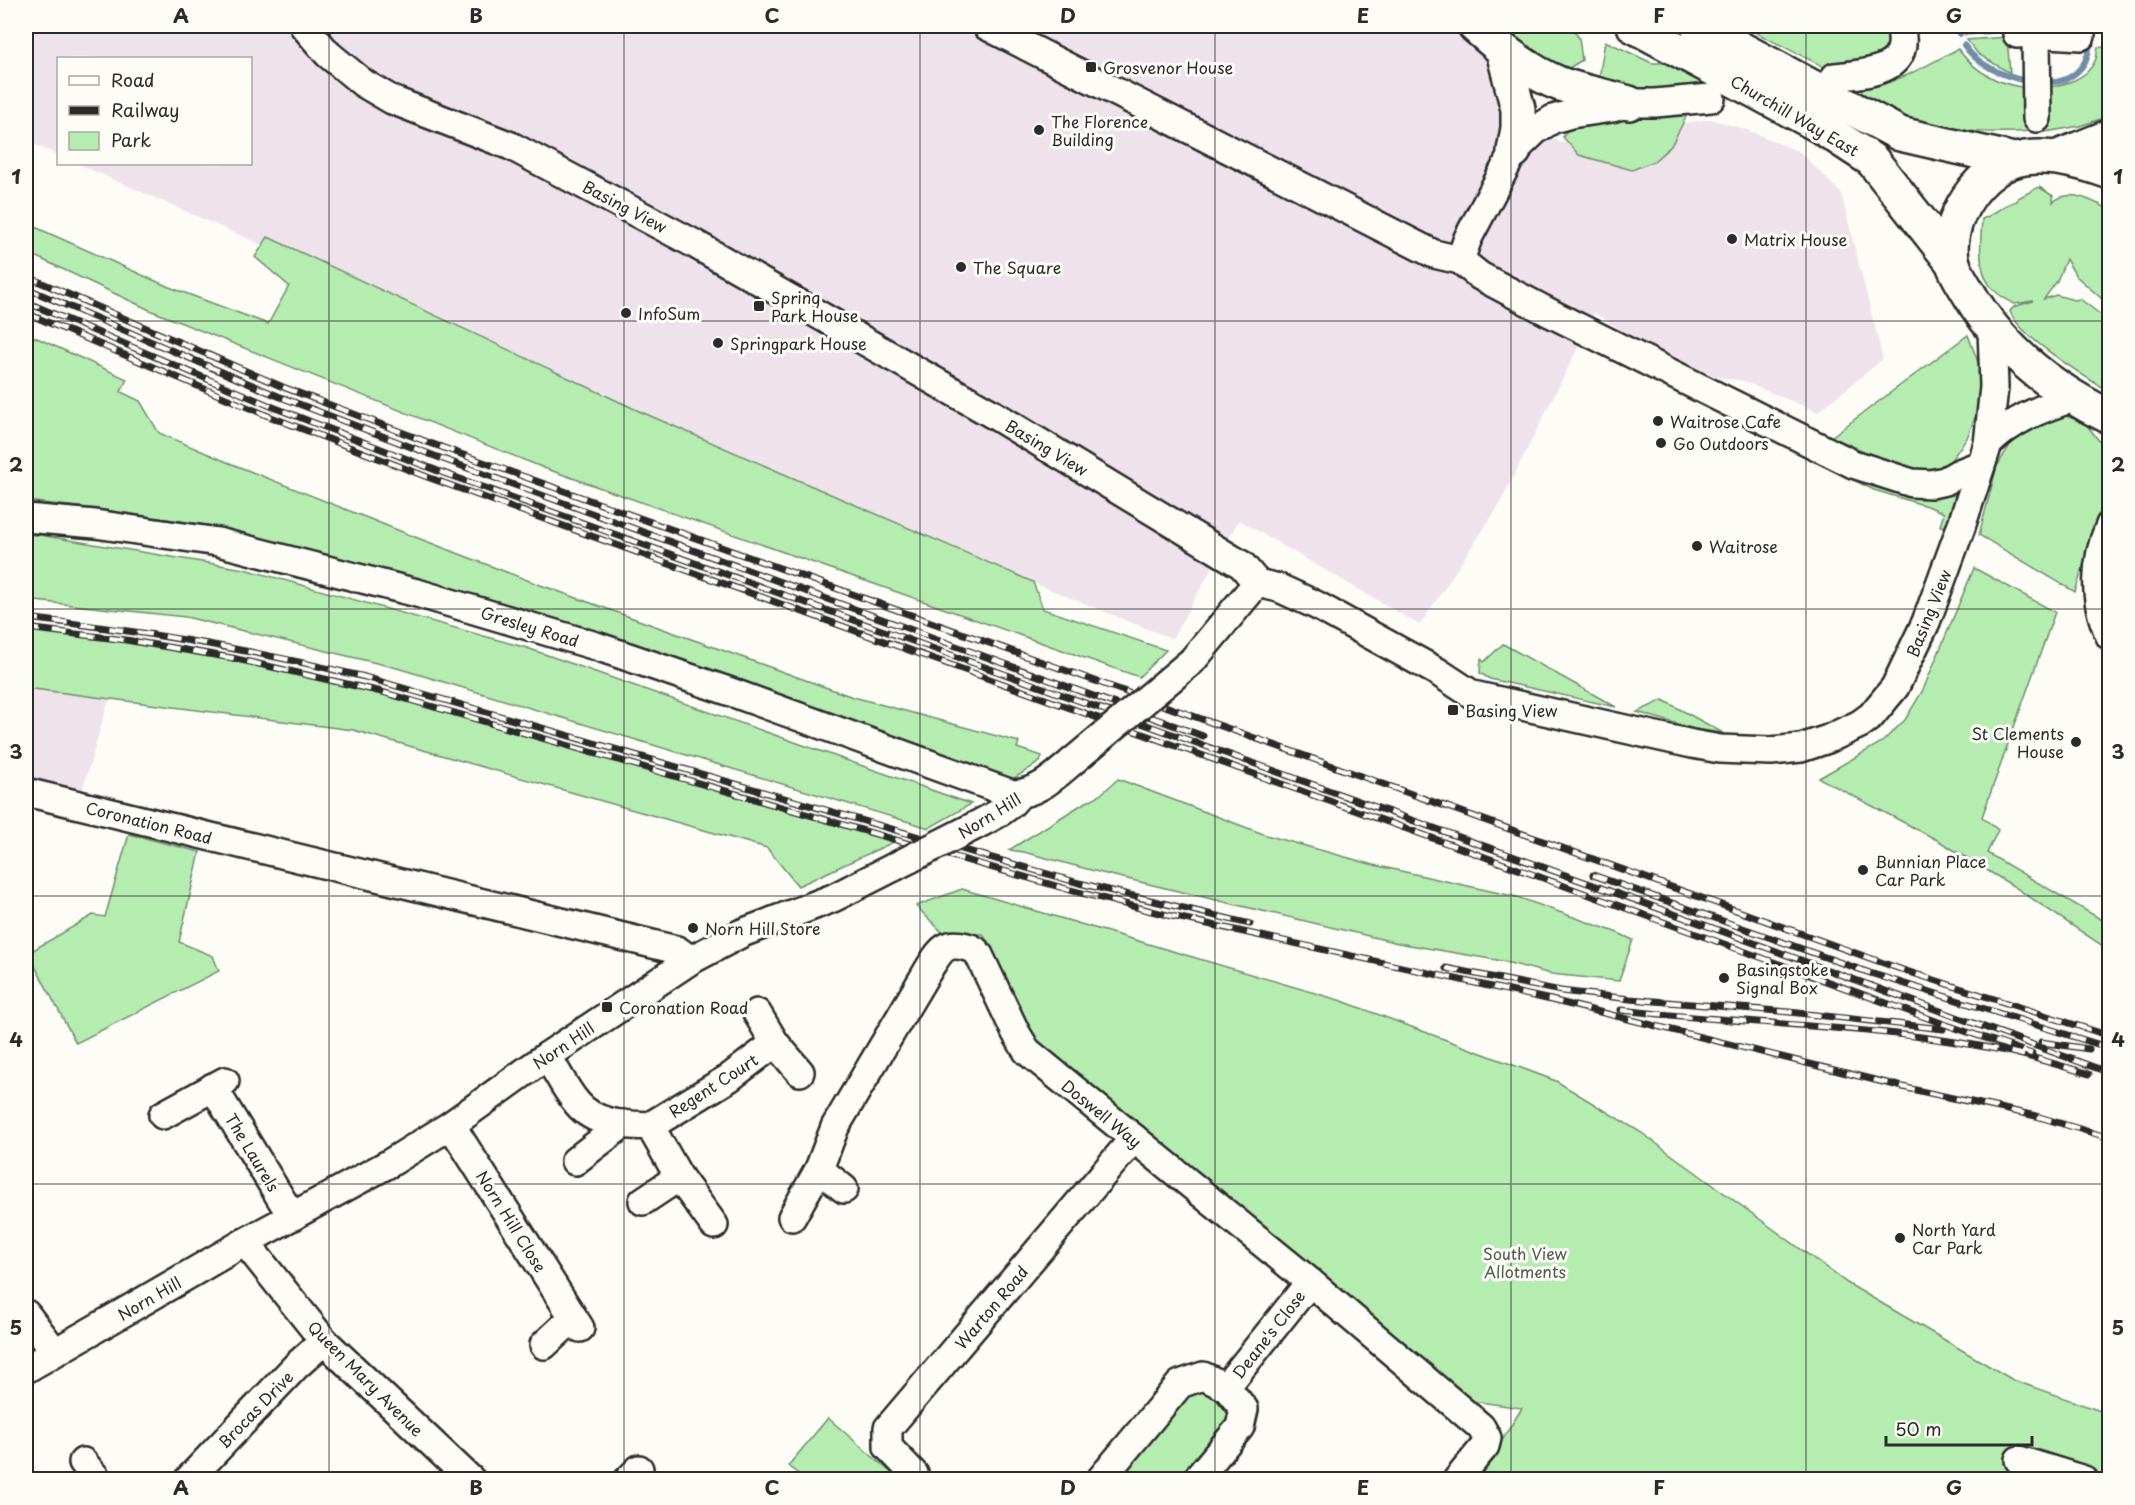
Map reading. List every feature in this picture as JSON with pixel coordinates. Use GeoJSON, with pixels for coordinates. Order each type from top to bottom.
{"type":"FeatureCollection","features":[{"type":"Feature","properties":{"kind":"main road"},"geometry":{"type":"LineString","coordinates":[[1475,26],[1525,67],[1559,84],[1629,103]]}},
{"type":"Feature","properties":{"kind":"main road","name":"Churchill Way East"},"geometry":{"type":"LineString","coordinates":[[1634,26],[1820,126],[1872,160],[1953,263]]}},
{"type":"Feature","properties":{"kind":"main road","name":"Churchill Way East"},"geometry":{"type":"LineString","coordinates":[[1698,26],[1900,134],[2014,160]]}},
{"type":"Feature","properties":{"kind":"main road"},"geometry":{"type":"LineString","coordinates":[[1503,51],[1518,109],[1518,128],[1514,151]]}},
{"type":"Feature","properties":{"kind":"main road"},"geometry":{"type":"LineString","coordinates":[[2109,172],[2093,166],[2050,157],[2014,160],[1984,179],[1963,204],[1952,229],[1953,263],[1972,301],[1992,328],[2042,377],[2073,398],[2109,417]]}},
{"type":"Feature","properties":{"kind":"street","name":"Basing View"},"geometry":{"type":"LineString","coordinates":[[304,26],[328,54],[363,83],[392,100],[511,146],[693,243],[984,409],[1242,565],[1257,583],[1279,588],[1316,605],[1438,672],[1473,695],[1720,749],[1771,751],[1801,748],[1835,737],[1871,716],[1895,687],[1926,621],[1961,527],[1984,455],[1994,387],[1992,328]]}},
{"type":"Feature","properties":{"kind":"street"},"geometry":{"type":"LineString","coordinates":[[987,26],[1434,254],[1460,260],[1480,276],[1552,314],[1853,464],[1912,483],[1931,484],[1945,481],[1984,455],[2002,430],[2015,421],[2049,405],[2073,398]]}},
{"type":"Feature","properties":{"kind":"street"},"geometry":{"type":"LineString","coordinates":[[1835,77],[1866,74],[1885,69],[1899,55],[1903,39],[1900,26]]}},
{"type":"Feature","properties":{"kind":"street"},"geometry":{"type":"LineString","coordinates":[[2026,28],[2081,36]]}},
{"type":"Feature","properties":{"kind":"street"},"geometry":{"type":"LineString","coordinates":[[2026,28],[2036,37],[2037,118]]}},
{"type":"Feature","properties":{"kind":"street"},"geometry":{"type":"LineString","coordinates":[[1460,260],[1468,238],[1514,151],[1537,129],[1553,119],[1629,103],[1711,98]]}},
{"type":"Feature","properties":{"kind":"street"},"geometry":{"type":"LineString","coordinates":[[2050,157],[2109,133]]}},
{"type":"Feature","properties":{"kind":"street","name":"Gresley Road"},"geometry":{"type":"LineString","coordinates":[[26,518],[95,524],[218,542],[417,593],[596,646],[728,691],[1002,791],[1019,794]]}},
{"type":"Feature","properties":{"kind":"street"},"geometry":{"type":"LineString","coordinates":[[2109,525],[2100,552],[2097,578],[2100,607],[2109,636]]}},
{"type":"Feature","properties":{"kind":"street","name":"Norn Hill"},"geometry":{"type":"LineString","coordinates":[[26,1369],[245,1242],[390,1163],[451,1125],[547,1056],[690,960],[742,933],[833,898],[1008,807],[1019,794],[1036,789],[1073,761],[1192,661],[1257,583]]}},
{"type":"Feature","properties":{"kind":"street","name":"Coronation Road"},"geometry":{"type":"LineString","coordinates":[[26,792],[676,950],[690,960]]}},
{"type":"Feature","properties":{"kind":"street","name":"Doswell Way"},"geometry":{"type":"LineString","coordinates":[[792,1217],[819,1169],[835,1127],[930,967],[940,953],[952,945],[970,947],[976,951],[1027,1051],[1310,1282],[1475,1421],[1485,1432],[1487,1438],[1485,1446],[1457,1479]]}},
{"type":"Feature","properties":{"kind":"street","name":"Regent Court"},"geometry":{"type":"LineString","coordinates":[[757,1013],[776,1043],[800,1072]]}},
{"type":"Feature","properties":{"kind":"street","name":"Regent Court"},"geometry":{"type":"LineString","coordinates":[[547,1056],[577,1103],[600,1120],[650,1126],[729,1078],[776,1043]]}},
{"type":"Feature","properties":{"kind":"street","name":"The Laurels"},"geometry":{"type":"LineString","coordinates":[[163,1115],[219,1084],[283,1202],[294,1216]]}},
{"type":"Feature","properties":{"kind":"street"},"geometry":{"type":"LineString","coordinates":[[575,1161],[623,1124]]}},
{"type":"Feature","properties":{"kind":"street","name":"Norn Hill Close"},"geometry":{"type":"LineString","coordinates":[[451,1125],[577,1323],[544,1345]]}},
{"type":"Feature","properties":{"kind":"street","name":"Regent Court"},"geometry":{"type":"LineString","coordinates":[[650,1126],[680,1177],[714,1225]]}},
{"type":"Feature","properties":{"kind":"street","name":"Warton Road"},"geometry":{"type":"LineString","coordinates":[[912,1479],[914,1474],[888,1447],[888,1428],[1134,1138]]}},
{"type":"Feature","properties":{"kind":"street"},"geometry":{"type":"LineString","coordinates":[[819,1169],[844,1189]]}},
{"type":"Feature","properties":{"kind":"street"},"geometry":{"type":"LineString","coordinates":[[643,1201],[680,1177]]}},
{"type":"Feature","properties":{"kind":"street","name":"Queen Mary Avenue"},"geometry":{"type":"LineString","coordinates":[[245,1242],[324,1341],[471,1479]]}},
{"type":"Feature","properties":{"kind":"street","name":"Deane's Close"},"geometry":{"type":"LineString","coordinates":[[1226,1387],[1310,1282]]}},
{"type":"Feature","properties":{"kind":"street"},"geometry":{"type":"LineString","coordinates":[[26,1314],[55,1352]]}},
{"type":"Feature","properties":{"kind":"street","name":"Brocas Drive"},"geometry":{"type":"LineString","coordinates":[[188,1479],[296,1366],[324,1341]]}},
{"type":"Feature","properties":{"kind":"street"},"geometry":{"type":"LineString","coordinates":[[1100,1479],[1180,1384],[1203,1376],[1226,1387],[1244,1409],[1240,1427],[1196,1479]]}},
{"type":"Feature","properties":{"kind":"street"},"geometry":{"type":"LineString","coordinates":[[2019,1460],[2084,1479]]}},
{"type":"Feature","properties":{"kind":"shaded area"},"geometry":{"type":"Polygon","coordinates":[[[26,26],[1464,26],[1500,78],[1509,115],[1561,143],[1711,119],[1747,130],[1800,152],[1841,193],[1883,359],[1818,412],[1743,381],[1717,377],[1645,345],[1594,313],[1498,507],[1420,625],[1239,520],[1172,639],[962,554],[80,165],[252,165],[252,57],[57,57],[57,155],[26,141],[26,26]]]}},
{"type":"Feature","properties":{"kind":"shaded area"},"geometry":{"type":"Polygon","coordinates":[[[26,688],[109,699],[81,795],[26,783],[26,688]]]}},
{"type":"Feature","properties":{"kind":"green space"},"geometry":{"type":"Polygon","coordinates":[[[1494,26],[1571,26],[1579,38],[1582,60],[1558,75],[1494,26]]]}},
{"type":"Feature","properties":{"kind":"green space"},"geometry":{"type":"Polygon","coordinates":[[[1743,26],[1888,26],[1887,48],[1882,60],[1832,71],[1743,26]]]}},
{"type":"Feature","properties":{"kind":"green space"},"geometry":{"type":"Polygon","coordinates":[[[1966,26],[2006,26],[2007,32],[1965,35],[1966,26]]]}},
{"type":"Feature","properties":{"kind":"green space"},"geometry":{"type":"Polygon","coordinates":[[[2007,37],[2010,73],[1978,54],[1967,40],[2007,37]]]}},
{"type":"Feature","properties":{"kind":"green space"},"geometry":{"type":"Polygon","coordinates":[[[1605,41],[1652,63],[1674,63],[1703,75],[1705,85],[1617,98],[1599,79],[1605,41]]]}},
{"type":"Feature","properties":{"kind":"green space"},"geometry":{"type":"Polygon","coordinates":[[[2098,47],[2109,48],[2109,116],[2080,126],[2045,132],[2042,88],[2065,84],[2086,73],[2096,60],[2098,47]]]}},
{"type":"Feature","properties":{"kind":"green space"},"geometry":{"type":"Polygon","coordinates":[[[1958,49],[1980,71],[2008,84],[2028,88],[2033,131],[1986,132],[1943,127],[1902,116],[1859,96],[1859,89],[1899,78],[1958,49]]]}},
{"type":"Feature","properties":{"kind":"green space"},"geometry":{"type":"Polygon","coordinates":[[[1674,107],[1686,117],[1671,146],[1654,161],[1632,170],[1579,155],[1563,137],[1568,129],[1637,112],[1674,107]]]}},
{"type":"Feature","properties":{"kind":"green space"},"geometry":{"type":"Polygon","coordinates":[[[2039,187],[2053,196],[2053,202],[2066,196],[2081,197],[2109,209],[2109,305],[2076,276],[2066,259],[2057,281],[2044,299],[2056,295],[2074,300],[2080,299],[2109,321],[2109,392],[2039,344],[2016,321],[2010,311],[2014,307],[2033,301],[2014,304],[1994,290],[1985,277],[1981,252],[1982,219],[2039,187]]]}},
{"type":"Feature","properties":{"kind":"green space"},"geometry":{"type":"Polygon","coordinates":[[[26,223],[169,287],[268,324],[289,286],[255,257],[268,237],[639,411],[1033,582],[1043,609],[1166,650],[1139,677],[544,468],[152,311],[26,252],[26,223]]]}},
{"type":"Feature","properties":{"kind":"green space"},"geometry":{"type":"Polygon","coordinates":[[[26,333],[127,379],[121,392],[140,401],[159,433],[227,462],[535,583],[850,696],[1019,742],[1017,748],[1042,756],[1040,762],[1008,782],[421,581],[221,527],[26,501],[26,333]]]}},
{"type":"Feature","properties":{"kind":"green space"},"geometry":{"type":"Polygon","coordinates":[[[1968,335],[1979,365],[1979,407],[1967,438],[1946,467],[1929,474],[1909,470],[1831,437],[1968,335]]]}},
{"type":"Feature","properties":{"kind":"green space"},"geometry":{"type":"Polygon","coordinates":[[[2060,414],[2085,423],[2100,442],[2109,460],[2109,488],[2075,592],[1979,535],[1997,466],[2016,435],[2060,414]]]}},
{"type":"Feature","properties":{"kind":"green space"},"geometry":{"type":"Polygon","coordinates":[[[1806,453],[1866,479],[1933,499],[1954,495],[1958,497],[1953,528],[1940,526],[1944,513],[1874,490],[1806,457],[1806,453]]]}},
{"type":"Feature","properties":{"kind":"green space"},"geometry":{"type":"Polygon","coordinates":[[[26,535],[39,535],[244,569],[527,648],[971,804],[929,828],[397,668],[186,617],[26,600],[26,535]]]}},
{"type":"Feature","properties":{"kind":"green space"},"geometry":{"type":"Polygon","coordinates":[[[1974,568],[2055,612],[1982,817],[1998,830],[1987,853],[2109,924],[2109,950],[2013,886],[1939,841],[1819,778],[1882,742],[1905,720],[1923,690],[1974,568]]]}},
{"type":"Feature","properties":{"kind":"green space"},"geometry":{"type":"Polygon","coordinates":[[[26,628],[126,640],[232,658],[302,673],[447,710],[896,841],[798,886],[767,848],[353,730],[26,688],[26,628]]]}},
{"type":"Feature","properties":{"kind":"green space"},"geometry":{"type":"Polygon","coordinates":[[[1503,644],[1616,707],[1490,679],[1480,673],[1481,659],[1484,662],[1503,644]]]}},
{"type":"Feature","properties":{"kind":"green space"},"geometry":{"type":"Polygon","coordinates":[[[1663,700],[1723,733],[1695,729],[1637,712],[1663,700]]]}},
{"type":"Feature","properties":{"kind":"green space"},"geometry":{"type":"Polygon","coordinates":[[[1118,779],[1266,835],[1374,865],[1517,897],[1618,933],[1633,940],[1619,981],[1551,974],[1502,961],[1398,943],[1009,850],[1100,795],[1118,779]]]}},
{"type":"Feature","properties":{"kind":"green space"},"geometry":{"type":"Polygon","coordinates":[[[129,834],[200,852],[179,942],[213,956],[219,971],[76,1043],[28,953],[93,915],[105,917],[129,834]]]}},
{"type":"Feature","properties":{"kind":"green space","name":"South View Allotments"},"geometry":{"type":"Polygon","coordinates":[[[962,889],[1342,1001],[1556,1081],[1642,1133],[1847,1283],[2013,1380],[2109,1414],[2109,1479],[1473,1479],[1493,1455],[1522,1408],[1466,1400],[1139,1124],[1033,1040],[995,955],[983,934],[944,934],[916,906],[962,889]]]}},
{"type":"Feature","properties":{"kind":"green space"},"geometry":{"type":"Polygon","coordinates":[[[1199,1383],[1229,1401],[1231,1422],[1182,1479],[1115,1480],[1192,1388],[1199,1383]]]}},
{"type":"Feature","properties":{"kind":"green space"},"geometry":{"type":"Polygon","coordinates":[[[828,1418],[896,1477],[894,1479],[805,1479],[788,1466],[828,1418]]]}},
{"type":"Feature","properties":{"kind":"waterway"},"geometry":{"type":"LineString","coordinates":[[1960,34],[1961,26]]}},
{"type":"Feature","properties":{"kind":"waterway"},"geometry":{"type":"LineString","coordinates":[[1964,45],[1969,52],[1991,69],[2027,81]]}},
{"type":"Feature","properties":{"kind":"waterway"},"geometry":{"type":"LineString","coordinates":[[2046,82],[2062,80],[2076,73],[2085,61],[2089,46]]}},
{"type":"Feature","properties":{"kind":"railway"},"geometry":{"type":"LineString","coordinates":[[26,276],[283,387],[430,443],[1903,970],[2110,1036]]}},
{"type":"Feature","properties":{"kind":"railway"},"geometry":{"type":"LineString","coordinates":[[26,288],[278,396],[432,455],[1203,736]]}},
{"type":"Feature","properties":{"kind":"railway"},"geometry":{"type":"LineString","coordinates":[[26,302],[273,407],[438,471],[1702,924],[2110,1073]]}},
{"type":"Feature","properties":{"kind":"railway"},"geometry":{"type":"LineString","coordinates":[[26,313],[266,415],[430,478],[2032,1054]]}},
{"type":"Feature","properties":{"kind":"railway"},"geometry":{"type":"LineString","coordinates":[[26,618],[111,628],[196,642],[365,677],[1079,883],[1250,924]]}},
{"type":"Feature","properties":{"kind":"railway"},"geometry":{"type":"LineString","coordinates":[[26,628],[126,640],[232,658],[382,692],[1070,890],[1167,915],[1551,1000],[1911,1089],[2036,1116],[2110,1138]]}},
{"type":"Feature","properties":{"kind":"railway"},"geometry":{"type":"LineString","coordinates":[[1593,875],[1870,973],[2110,1048]]}},
{"type":"Feature","properties":{"kind":"railway"},"geometry":{"type":"LineString","coordinates":[[1446,968],[1561,991],[1943,1029]]}},
{"type":"Feature","properties":{"kind":"railway"},"geometry":{"type":"LineString","coordinates":[[1621,1010],[1917,1037],[2015,1053],[2089,1074]]}},
{"type":"Feature","properties":{"kind":"railway"},"geometry":{"type":"LineString","coordinates":[[2041,1042],[2089,1049]]}},
{"type":"Feature","properties":{"kind":"place","name":"Grosvenor House"},"geometry":{"type":"Point","coordinates":[1091,67]}},
{"type":"Feature","properties":{"kind":"place","name":"The Florence Building"},"geometry":{"type":"Point","coordinates":[1039,130]}},
{"type":"Feature","properties":{"kind":"place","name":"Matrix House"},"geometry":{"type":"Point","coordinates":[1732,239]}},
{"type":"Feature","properties":{"kind":"place","name":"The Square"},"geometry":{"type":"Point","coordinates":[961,267]}},
{"type":"Feature","properties":{"kind":"place","name":"Spring Park House"},"geometry":{"type":"Point","coordinates":[759,306]}},
{"type":"Feature","properties":{"kind":"place","name":"InfoSum"},"geometry":{"type":"Point","coordinates":[626,313]}},
{"type":"Feature","properties":{"kind":"place","name":"Springpark House"},"geometry":{"type":"Point","coordinates":[718,343]}},
{"type":"Feature","properties":{"kind":"place","name":"Waitrose Cafe"},"geometry":{"type":"Point","coordinates":[1658,421]}},
{"type":"Feature","properties":{"kind":"place","name":"Go Outdoors"},"geometry":{"type":"Point","coordinates":[1661,443]}},
{"type":"Feature","properties":{"kind":"place","name":"Waitrose"},"geometry":{"type":"Point","coordinates":[1697,546]}},
{"type":"Feature","properties":{"kind":"place","name":"Basing View"},"geometry":{"type":"Point","coordinates":[1453,710]}},
{"type":"Feature","properties":{"kind":"place","name":"St Clements House"},"geometry":{"type":"Point","coordinates":[2076,742]}},
{"type":"Feature","properties":{"kind":"place","name":"Bunnian Place Car Park"},"geometry":{"type":"Point","coordinates":[1863,870]}},
{"type":"Feature","properties":{"kind":"place","name":"Norn Hill Store"},"geometry":{"type":"Point","coordinates":[693,928]}},
{"type":"Feature","properties":{"kind":"place","name":"Basingstoke Signal Box"},"geometry":{"type":"Point","coordinates":[1724,978]}},
{"type":"Feature","properties":{"kind":"place","name":"Coronation Road"},"geometry":{"type":"Point","coordinates":[607,1007]}},
{"type":"Feature","properties":{"kind":"place","name":"North Yard Car Park"},"geometry":{"type":"Point","coordinates":[1900,1238]}}]}
